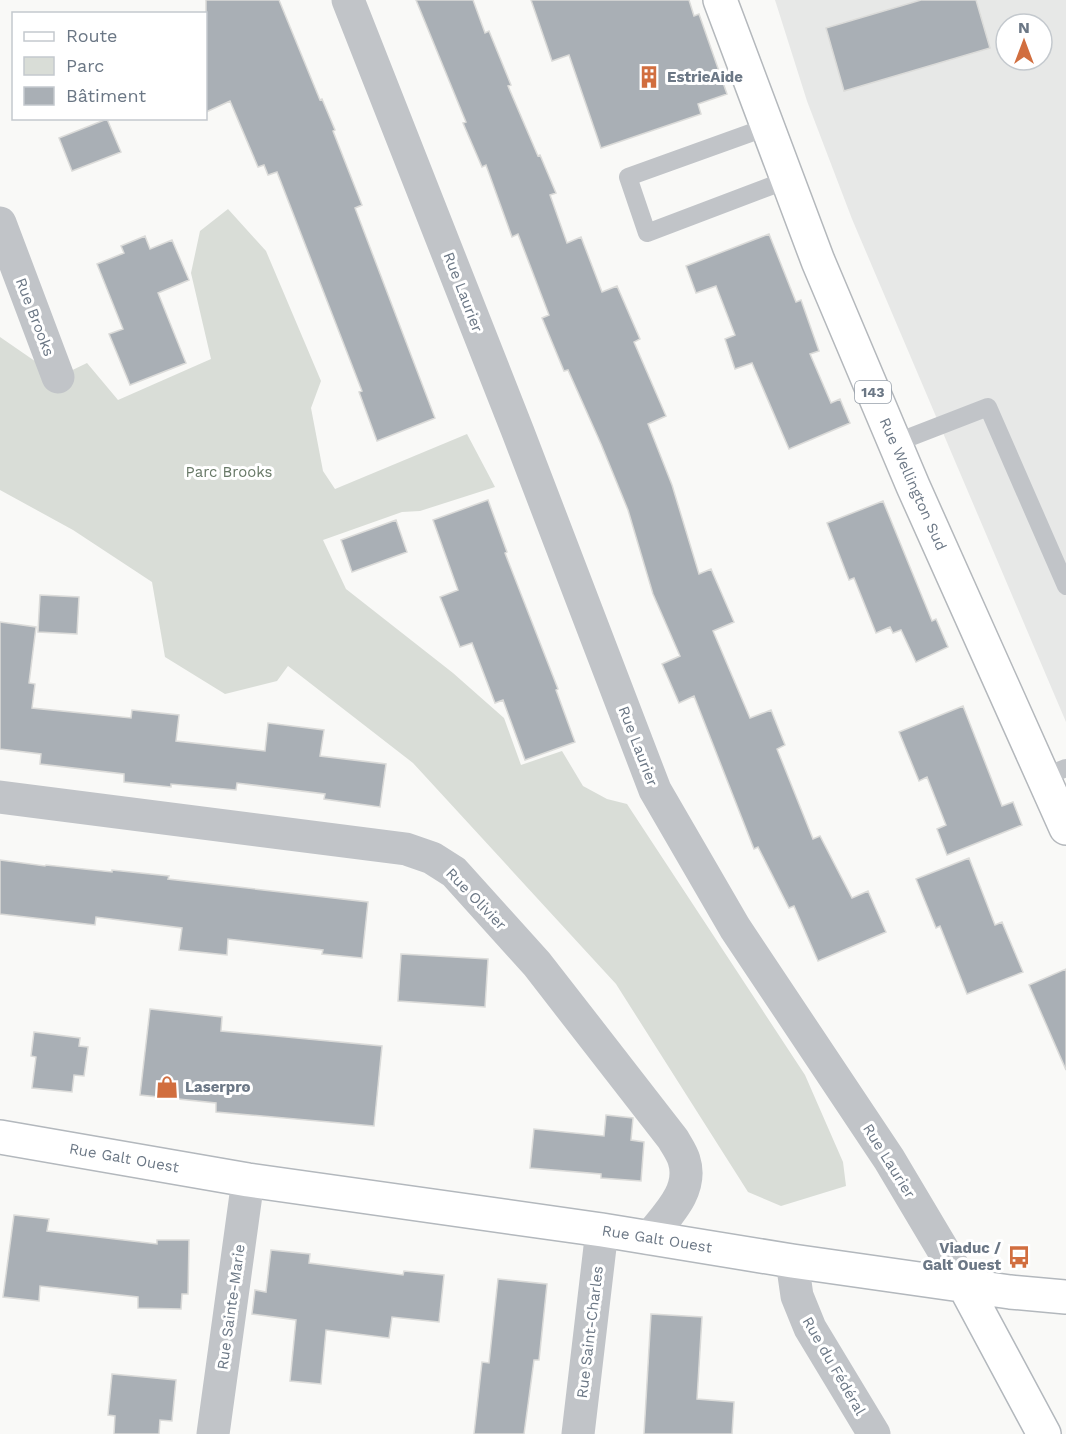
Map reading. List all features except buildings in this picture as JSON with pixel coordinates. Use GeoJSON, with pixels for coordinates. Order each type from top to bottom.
{"type":"FeatureCollection","features":[{"type":"Feature","properties":{"kind":"main road","name":"Rue Wellington Sud"},"geometry":{"type":"LineString","coordinates":[[720,0],[818,261],[895,443],[1055,772],[1066,828]]}},
{"type":"Feature","properties":{"kind":"main road","name":"Rue Galt Ouest"},"geometry":{"type":"LineString","coordinates":[[0,1137],[248,1180],[602,1230],[792,1261],[1066,1298]]}},
{"type":"Feature","properties":{"kind":"main road","name":"Rue Galt Ouest"},"geometry":{"type":"LineString","coordinates":[[0,1160],[248,1180]]}},
{"type":"Feature","properties":{"kind":"main road","name":"Rue Laurier"},"geometry":{"type":"LineString","coordinates":[[964,1285],[1044,1434]]}},
{"type":"Feature","properties":{"kind":"street","name":"Rue Laurier"},"geometry":{"type":"LineString","coordinates":[[348,0],[514,421],[655,790],[735,928],[889,1159],[964,1285]]}},
{"type":"Feature","properties":{"kind":"street","name":"Rue Brooks"},"geometry":{"type":"LineString","coordinates":[[0,224],[58,377]]}},
{"type":"Feature","properties":{"kind":"street","name":"Rue Olivier"},"geometry":{"type":"LineString","coordinates":[[0,797],[406,849],[432,858],[454,872],[537,964],[673,1139],[684,1160],[687,1181],[678,1200],[649,1238]]}},
{"type":"Feature","properties":{"kind":"street","name":"Rue Sainte-Marie"},"geometry":{"type":"LineString","coordinates":[[213,1434],[248,1180]]}},
{"type":"Feature","properties":{"kind":"street","name":"Rue Saint-Charles"},"geometry":{"type":"LineString","coordinates":[[578,1434],[602,1230]]}},
{"type":"Feature","properties":{"kind":"street","name":"Rue du Fédéral"},"geometry":{"type":"LineString","coordinates":[[792,1261],[797,1296],[810,1328],[874,1434]]}},
{"type":"Feature","properties":{"kind":"lane"},"geometry":{"type":"LineString","coordinates":[[767,127],[628,177],[647,233],[787,180]]}},
{"type":"Feature","properties":{"kind":"lane"},"geometry":{"type":"LineString","coordinates":[[895,443],[988,407],[1066,586]]}},
{"type":"Feature","properties":{"kind":"shaded area"},"geometry":{"type":"Polygon","coordinates":[[[775,0],[1066,0],[1066,722],[852,219],[807,101],[775,0]]]}},
{"type":"Feature","properties":{"kind":"green space","name":"Parc Brooks"},"geometry":{"type":"Polygon","coordinates":[[[228,209],[266,251],[321,381],[311,408],[323,471],[335,489],[467,434],[495,487],[420,511],[402,512],[323,540],[346,589],[453,673],[504,718],[521,765],[562,751],[583,786],[607,799],[627,804],[805,1075],[843,1162],[846,1186],[781,1206],[748,1192],[616,984],[413,763],[288,666],[277,681],[225,694],[165,657],[152,582],[73,530],[0,490],[0,337],[58,377],[87,363],[118,400],[211,359],[191,273],[200,231],[228,209]]]}},
{"type":"Feature","properties":{"kind":"place","name":"EstrieAide"},"geometry":{"type":"Point","coordinates":[649,77]}},
{"type":"Feature","properties":{"kind":"place","name":"Laserpro"},"geometry":{"type":"Point","coordinates":[167,1087]}},
{"type":"Feature","properties":{"kind":"place","name":"Viaduc / Galt Ouest"},"geometry":{"type":"Point","coordinates":[1019,1257]}}]}
